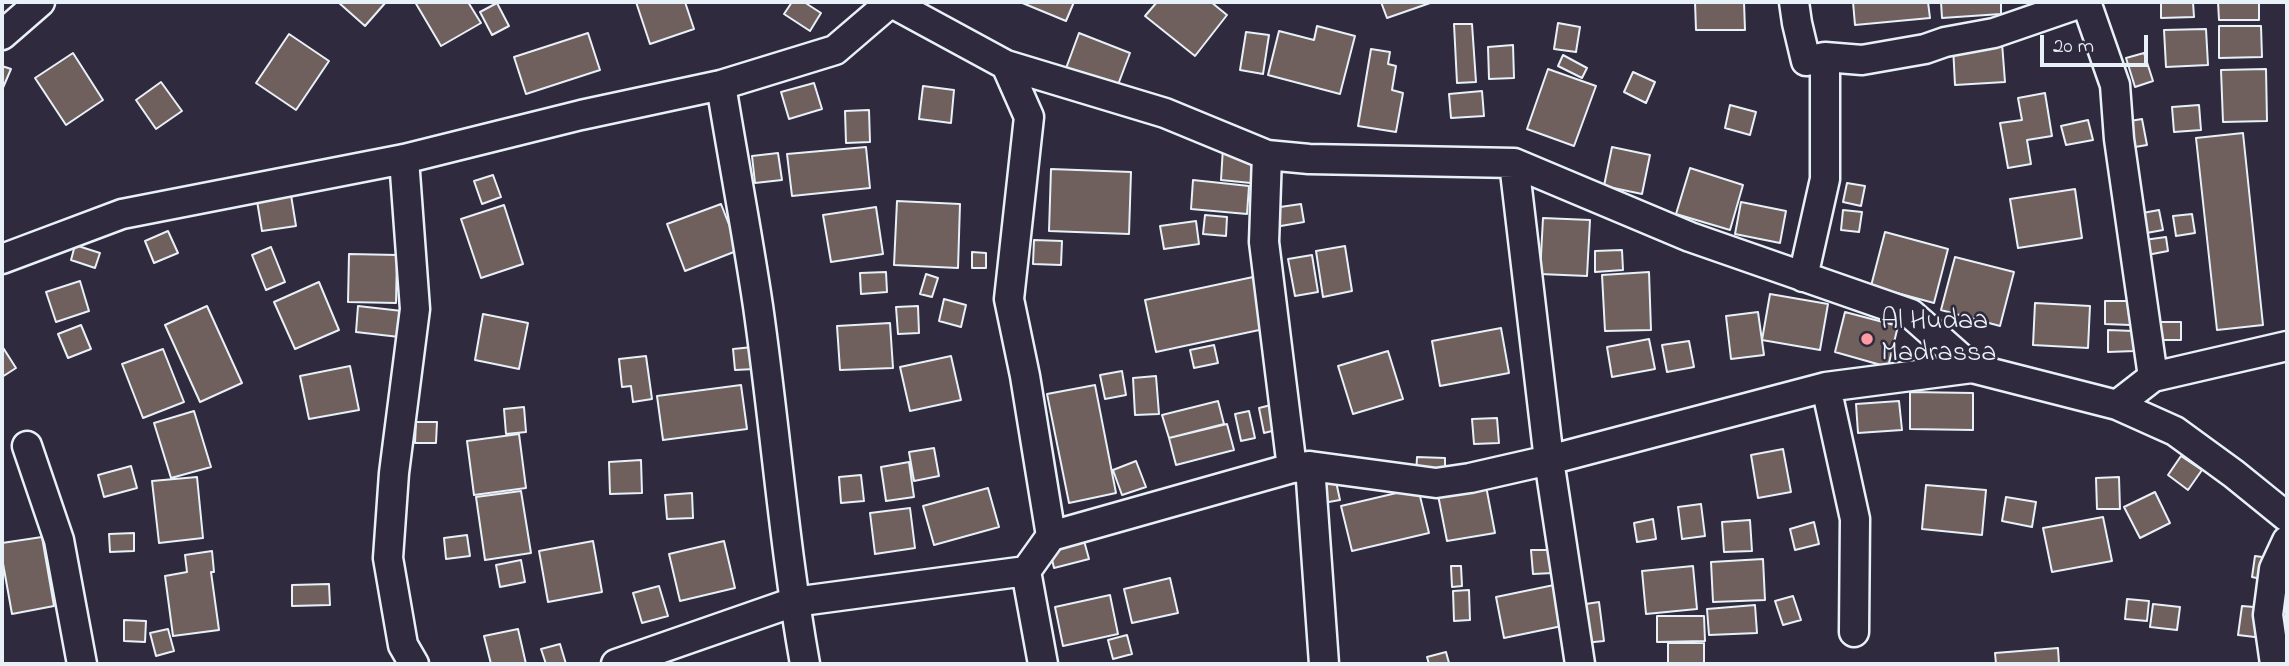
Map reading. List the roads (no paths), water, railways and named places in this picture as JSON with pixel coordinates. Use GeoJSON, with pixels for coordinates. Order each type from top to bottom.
{"type":"FeatureCollection","features":[{"type":"Feature","properties":{"kind":"street"},"geometry":{"type":"LineString","coordinates":[[2,35],[40,2]]}},
{"type":"Feature","properties":{"kind":"street"},"geometry":{"type":"LineString","coordinates":[[2,259],[122,214],[404,159],[581,115],[721,85],[835,50],[890,2],[1006,65],[1165,113],[1267,155],[1309,159],[1514,163],[1689,237],[1911,314],[1972,368]]}},
{"type":"Feature","properties":{"kind":"street"},"geometry":{"type":"LineString","coordinates":[[1794,2],[1806,61],[1825,57],[1862,60],[1925,49],[1994,33],[2085,2],[2115,85],[2119,139],[2153,377]]}},
{"type":"Feature","properties":{"kind":"street"},"geometry":{"type":"LineString","coordinates":[[1803,277],[1825,180],[1825,57]]}},
{"type":"Feature","properties":{"kind":"street"},"geometry":{"type":"LineString","coordinates":[[1006,65],[1029,117],[1009,299],[1025,376],[1051,536]]}},
{"type":"Feature","properties":{"kind":"street"},"geometry":{"type":"LineString","coordinates":[[721,85],[758,305],[794,603],[805,664]]}},
{"type":"Feature","properties":{"kind":"street"},"geometry":{"type":"LineString","coordinates":[[1267,155],[1264,242],[1301,467],[1324,664]]}},
{"type":"Feature","properties":{"kind":"street"},"geometry":{"type":"LineString","coordinates":[[404,159],[415,309],[394,473],[388,558],[403,645],[414,664]]}},
{"type":"Feature","properties":{"kind":"street"},"geometry":{"type":"LineString","coordinates":[[1514,163],[1549,460],[1580,664]]}},
{"type":"Feature","properties":{"kind":"street"},"geometry":{"type":"LineString","coordinates":[[2118,405],[2153,377],[2287,346]]}},
{"type":"Feature","properties":{"kind":"street"},"geometry":{"type":"LineString","coordinates":[[1043,664],[1026,571],[1051,536],[1301,467],[1436,483],[1470,478],[1549,460],[1826,387],[1972,368],[2118,405],[2175,431],[2287,517]]}},
{"type":"Feature","properties":{"kind":"street"},"geometry":{"type":"LineString","coordinates":[[1826,387],[1856,520],[1854,632]]}},
{"type":"Feature","properties":{"kind":"street"},"geometry":{"type":"LineString","coordinates":[[27,446],[59,540],[82,664]]}},
{"type":"Feature","properties":{"kind":"street"},"geometry":{"type":"LineString","coordinates":[[2275,664],[2268,615],[2274,569],[2287,541]]}},
{"type":"Feature","properties":{"kind":"street"},"geometry":{"type":"LineString","coordinates":[[616,664],[794,603],[1026,571]]}},
{"type":"Feature","properties":{"kind":"place","name":"Al Hudaa Madrassa"},"geometry":{"type":"Point","coordinates":[1867,339]}}]}
